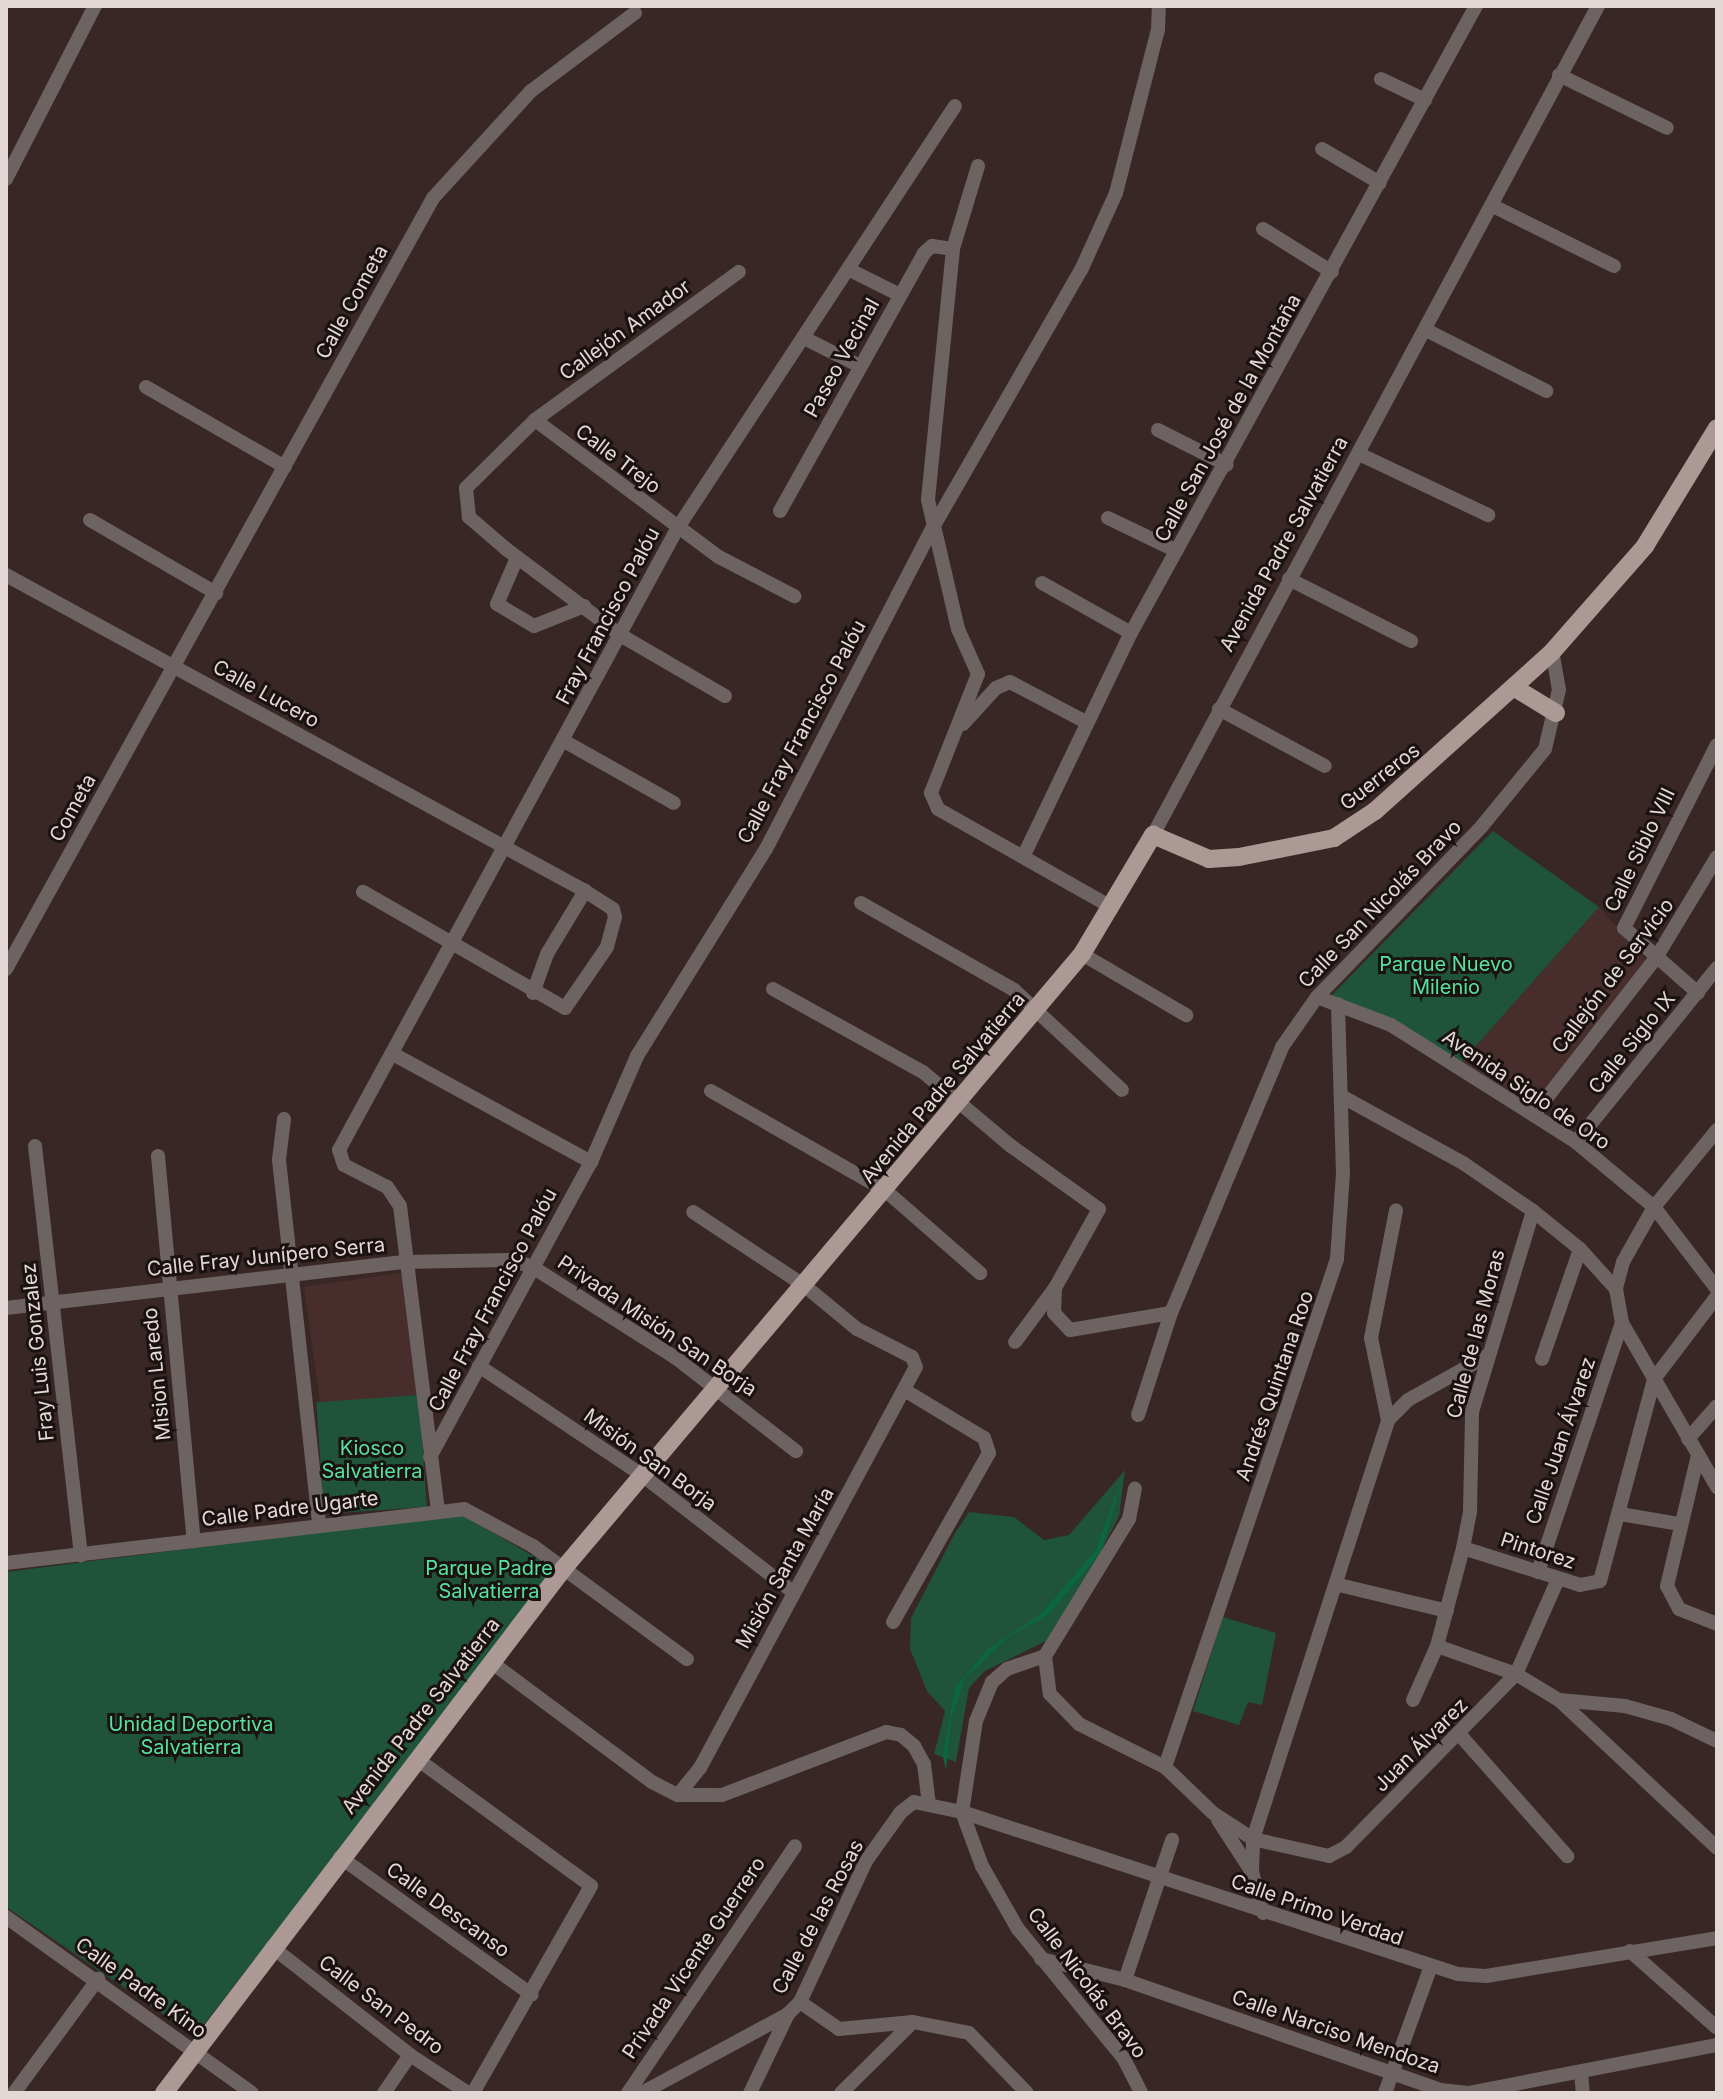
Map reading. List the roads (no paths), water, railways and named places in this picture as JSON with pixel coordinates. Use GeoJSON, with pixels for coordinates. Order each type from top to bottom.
{"type":"FeatureCollection","features":[{"type":"Feature","properties":{"kind":"main road","name":"Guerreros"},"geometry":{"type":"LineString","coordinates":[[1153,835],[1209,859],[1334,838],[1445,754],[1552,652],[1645,546],[1717,428]]}},
{"type":"Feature","properties":{"kind":"main road"},"geometry":{"type":"LineString","coordinates":[[1515,688],[1556,713]]}},
{"type":"Feature","properties":{"kind":"main road","name":"Avenida Padre Salvatierra"},"geometry":{"type":"LineString","coordinates":[[164,2093],[340,1857],[564,1568],[886,1191],[1082,954],[1153,835]]}},
{"type":"Feature","properties":{"kind":"street"},"geometry":{"type":"LineString","coordinates":[[6,179],[95,6]]}},
{"type":"Feature","properties":{"kind":"street","name":"Calle Fray Francisco Palóu"},"geometry":{"type":"LineString","coordinates":[[430,1457],[531,1266],[591,1162],[637,1056],[766,849],[932,529],[1082,268],[1116,193],[1158,30],[1159,6]]}},
{"type":"Feature","properties":{"kind":"street","name":"Calle San José de la Montaña"},"geometry":{"type":"LineString","coordinates":[[1024,855],[1131,633],[1227,465],[1475,6]]}},
{"type":"Feature","properties":{"kind":"street","name":"Avenida Padre Salvatierra"},"geometry":{"type":"LineString","coordinates":[[1153,835],[1598,6]]}},
{"type":"Feature","properties":{"kind":"street","name":"Calle Cometa"},"geometry":{"type":"LineString","coordinates":[[176,668],[447,179],[531,91],[635,13]]}},
{"type":"Feature","properties":{"kind":"street"},"geometry":{"type":"LineString","coordinates":[[1559,75],[1667,128]]}},
{"type":"Feature","properties":{"kind":"street"},"geometry":{"type":"LineString","coordinates":[[1381,79],[1425,100]]}},
{"type":"Feature","properties":{"kind":"street","name":"Fray Francisco Palóu"},"geometry":{"type":"LineString","coordinates":[[405,1262],[400,1206],[387,1187],[344,1165],[339,1150],[622,636],[677,529],[955,106]]}},
{"type":"Feature","properties":{"kind":"street"},"geometry":{"type":"LineString","coordinates":[[1322,149],[1380,183]]}},
{"type":"Feature","properties":{"kind":"street"},"geometry":{"type":"LineString","coordinates":[[978,166],[953,249],[935,392],[928,500],[932,529],[958,629],[978,674],[960,727],[933,783],[933,801],[1111,907]]}},
{"type":"Feature","properties":{"kind":"street"},"geometry":{"type":"LineString","coordinates":[[1493,206],[1614,266]]}},
{"type":"Feature","properties":{"kind":"street"},"geometry":{"type":"LineString","coordinates":[[1263,229],[1332,272]]}},
{"type":"Feature","properties":{"kind":"street","name":"Paseo Vecinal"},"geometry":{"type":"LineString","coordinates":[[780,511],[924,253],[932,246],[953,249]]}},
{"type":"Feature","properties":{"kind":"street"},"geometry":{"type":"LineString","coordinates":[[848,269],[900,295]]}},
{"type":"Feature","properties":{"kind":"street","name":"Callejón Amador"},"geometry":{"type":"LineString","coordinates":[[517,558],[469,517],[466,488],[535,420],[739,272]]}},
{"type":"Feature","properties":{"kind":"street"},"geometry":{"type":"LineString","coordinates":[[1426,330],[1546,391]]}},
{"type":"Feature","properties":{"kind":"street"},"geometry":{"type":"LineString","coordinates":[[804,338],[860,366]]}},
{"type":"Feature","properties":{"kind":"street"},"geometry":{"type":"LineString","coordinates":[[146,387],[285,467]]}},
{"type":"Feature","properties":{"kind":"street","name":"Calle Trejo"},"geometry":{"type":"LineString","coordinates":[[535,420],[677,529],[794,596]]}},
{"type":"Feature","properties":{"kind":"street"},"geometry":{"type":"LineString","coordinates":[[1158,430],[1227,465]]}},
{"type":"Feature","properties":{"kind":"street"},"geometry":{"type":"LineString","coordinates":[[1359,454],[1488,515]]}},
{"type":"Feature","properties":{"kind":"street"},"geometry":{"type":"LineString","coordinates":[[1108,518],[1177,551]]}},
{"type":"Feature","properties":{"kind":"street"},"geometry":{"type":"LineString","coordinates":[[90,520],[216,593]]}},
{"type":"Feature","properties":{"kind":"street"},"geometry":{"type":"LineString","coordinates":[[584,606],[534,626],[497,604],[517,558],[584,606],[622,636],[725,696]]}},
{"type":"Feature","properties":{"kind":"street","name":"Calle Lucero"},"geometry":{"type":"LineString","coordinates":[[6,575],[613,909],[607,947],[572,1005],[565,1008],[533,993]]}},
{"type":"Feature","properties":{"kind":"street"},"geometry":{"type":"LineString","coordinates":[[1289,579],[1411,641]]}},
{"type":"Feature","properties":{"kind":"street"},"geometry":{"type":"LineString","coordinates":[[1042,583],[1131,633]]}},
{"type":"Feature","properties":{"kind":"street","name":"Calle San Nicolás Bravo"},"geometry":{"type":"LineString","coordinates":[[1138,1415],[1171,1313],[1212,1223],[1258,1097],[1282,1047],[1317,997],[1482,826],[1545,749],[1559,690],[1552,652]]}},
{"type":"Feature","properties":{"kind":"street","name":"Cometa"},"geometry":{"type":"LineString","coordinates":[[6,969],[176,668]]}},
{"type":"Feature","properties":{"kind":"street"},"geometry":{"type":"LineString","coordinates":[[960,727],[996,688],[1010,682],[1086,722]]}},
{"type":"Feature","properties":{"kind":"street"},"geometry":{"type":"LineString","coordinates":[[1219,709],[1325,766]]}},
{"type":"Feature","properties":{"kind":"street"},"geometry":{"type":"LineString","coordinates":[[564,741],[674,803]]}},
{"type":"Feature","properties":{"kind":"street","name":"Calle Siblo VIII"},"geometry":{"type":"LineString","coordinates":[[1698,993],[1626,935],[1626,921],[1717,745]]}},
{"type":"Feature","properties":{"kind":"street","name":"Callejón de Servicio"},"geometry":{"type":"LineString","coordinates":[[1534,1114],[1656,958],[1717,857]]}},
{"type":"Feature","properties":{"kind":"street"},"geometry":{"type":"LineString","coordinates":[[363,892],[533,993],[547,954],[585,891]]}},
{"type":"Feature","properties":{"kind":"street"},"geometry":{"type":"LineString","coordinates":[[861,903],[986,971],[1122,1090]]}},
{"type":"Feature","properties":{"kind":"street"},"geometry":{"type":"LineString","coordinates":[[1082,954],[1186,1015]]}},
{"type":"Feature","properties":{"kind":"street","name":"Calle Siglo IX"},"geometry":{"type":"LineString","coordinates":[[1576,1142],[1717,968]]}},
{"type":"Feature","properties":{"kind":"street"},"geometry":{"type":"LineString","coordinates":[[773,989],[923,1072],[1011,1146],[1099,1209],[1055,1288],[1015,1342]]}},
{"type":"Feature","properties":{"kind":"street","name":"Avenida Siglo de Oro"},"geometry":{"type":"LineString","coordinates":[[1317,997],[1391,1025],[1576,1142],[1654,1207],[1717,1289]]}},
{"type":"Feature","properties":{"kind":"street","name":"Andrés Quintana Roo"},"geometry":{"type":"LineString","coordinates":[[1165,1767],[1337,1259],[1343,1186],[1338,1004]]}},
{"type":"Feature","properties":{"kind":"street"},"geometry":{"type":"LineString","coordinates":[[393,1054],[591,1162]]}},
{"type":"Feature","properties":{"kind":"street"},"geometry":{"type":"LineString","coordinates":[[711,1091],[886,1191],[980,1273]]}},
{"type":"Feature","properties":{"kind":"street"},"geometry":{"type":"LineString","coordinates":[[1341,1096],[1450,1155],[1533,1211],[1580,1249],[1616,1289]]}},
{"type":"Feature","properties":{"kind":"street"},"geometry":{"type":"LineString","coordinates":[[284,1119],[279,1160],[289,1276],[319,1525]]}},
{"type":"Feature","properties":{"kind":"street"},"geometry":{"type":"LineString","coordinates":[[1717,1130],[1654,1207],[1623,1262],[1616,1289],[1622,1323],[1717,1487]]}},
{"type":"Feature","properties":{"kind":"street","name":"Fray Luis Gonzalez"},"geometry":{"type":"LineString","coordinates":[[35,1146],[81,1555]]}},
{"type":"Feature","properties":{"kind":"street","name":"Mision Laredo"},"geometry":{"type":"LineString","coordinates":[[158,1156],[194,1541]]}},
{"type":"Feature","properties":{"kind":"street"},"geometry":{"type":"LineString","coordinates":[[1263,1913],[1252,1872],[1253,1839],[1339,1585],[1388,1420],[1371,1338],[1396,1210]]}},
{"type":"Feature","properties":{"kind":"street","name":"Calle de las Moras"},"geometry":{"type":"LineString","coordinates":[[1413,1700],[1437,1646],[1463,1548],[1470,1511],[1472,1412],[1533,1211]]}},
{"type":"Feature","properties":{"kind":"street"},"geometry":{"type":"LineString","coordinates":[[693,1212],[805,1286]]}},
{"type":"Feature","properties":{"kind":"street"},"geometry":{"type":"LineString","coordinates":[[1542,1359],[1580,1249]]}},
{"type":"Feature","properties":{"kind":"street","name":"Calle Fray Junípero Serra"},"geometry":{"type":"LineString","coordinates":[[6,1308],[405,1262],[484,1258],[531,1266]]}},
{"type":"Feature","properties":{"kind":"street"},"geometry":{"type":"LineString","coordinates":[[405,1262],[438,1511]]}},
{"type":"Feature","properties":{"kind":"street","name":"Privada Misión San Borja"},"geometry":{"type":"LineString","coordinates":[[531,1266],[717,1387],[796,1451]]}},
{"type":"Feature","properties":{"kind":"street","name":"Misión Santa María"},"geometry":{"type":"LineString","coordinates":[[678,1795],[700,1768],[916,1367],[912,1357],[857,1329],[805,1286]]}},
{"type":"Feature","properties":{"kind":"street"},"geometry":{"type":"LineString","coordinates":[[1055,1288],[1054,1313],[1070,1330],[1171,1313]]}},
{"type":"Feature","properties":{"kind":"street"},"geometry":{"type":"LineString","coordinates":[[1680,1524],[1620,1514],[1654,1379],[1717,1296]]}},
{"type":"Feature","properties":{"kind":"street","name":"Calle Juan Álvarez"},"geometry":{"type":"LineString","coordinates":[[1538,1572],[1622,1323]]}},
{"type":"Feature","properties":{"kind":"street"},"geometry":{"type":"LineString","coordinates":[[1388,1420],[1408,1400],[1487,1356]]}},
{"type":"Feature","properties":{"kind":"street","name":"Misión San Borja"},"geometry":{"type":"LineString","coordinates":[[479,1366],[642,1475],[793,1592]]}},
{"type":"Feature","properties":{"kind":"street"},"geometry":{"type":"LineString","coordinates":[[893,1622],[989,1453],[984,1438],[904,1390]]}},
{"type":"Feature","properties":{"kind":"street"},"geometry":{"type":"LineString","coordinates":[[1688,1439],[1717,1406]]}},
{"type":"Feature","properties":{"kind":"street"},"geometry":{"type":"LineString","coordinates":[[1698,1455],[1667,1586],[1679,1609],[1717,1624]]}},
{"type":"Feature","properties":{"kind":"street"},"geometry":{"type":"LineString","coordinates":[[1135,1489],[1129,1519],[1045,1656],[1050,1694],[1068,1714],[1165,1767],[1213,1813],[1253,1839]]}},
{"type":"Feature","properties":{"kind":"street","name":"Calle Padre Ugarte"},"geometry":{"type":"LineString","coordinates":[[6,1563],[464,1509],[564,1568],[687,1659]]}},
{"type":"Feature","properties":{"kind":"street","name":"Pintorez"},"geometry":{"type":"LineString","coordinates":[[1463,1548],[1580,1585],[1600,1581],[1620,1514]]}},
{"type":"Feature","properties":{"kind":"street","name":"Juan Álvarez"},"geometry":{"type":"LineString","coordinates":[[1253,1839],[1329,1856],[1339,1852],[1460,1735],[1516,1674],[1558,1579]]}},
{"type":"Feature","properties":{"kind":"street"},"geometry":{"type":"LineString","coordinates":[[1339,1585],[1447,1611]]}},
{"type":"Feature","properties":{"kind":"street"},"geometry":{"type":"LineString","coordinates":[[1437,1646],[1516,1674],[1559,1700],[1717,1848]]}},
{"type":"Feature","properties":{"kind":"street","name":"Calle Nicolás Bravo"},"geometry":{"type":"LineString","coordinates":[[1045,1656],[1007,1669],[992,1682],[976,1721],[962,1812],[982,1866],[1041,1959],[1124,2059],[1141,2093]]}},
{"type":"Feature","properties":{"kind":"street"},"geometry":{"type":"LineString","coordinates":[[491,1662],[652,1782],[678,1795],[722,1795],[886,1732],[901,1735],[914,1746],[924,1764],[929,1805]]}},
{"type":"Feature","properties":{"kind":"street"},"geometry":{"type":"LineString","coordinates":[[1559,1700],[1625,1706],[1717,1741]]}},
{"type":"Feature","properties":{"kind":"street"},"geometry":{"type":"LineString","coordinates":[[1460,1735],[1567,1856]]}},
{"type":"Feature","properties":{"kind":"street"},"geometry":{"type":"LineString","coordinates":[[417,1759],[588,1881],[591,1892],[471,2093]]}},
{"type":"Feature","properties":{"kind":"street","name":"Calle Primo Verdad"},"geometry":{"type":"LineString","coordinates":[[914,1802],[962,1812],[1430,1969],[1486,1976],[1717,1938]]}},
{"type":"Feature","properties":{"kind":"street","name":"Calle de las Rosas"},"geometry":{"type":"LineString","coordinates":[[788,2014],[800,2002],[866,1861],[914,1802]]}},
{"type":"Feature","properties":{"kind":"street"},"geometry":{"type":"LineString","coordinates":[[1213,1813],[1252,1872]]}},
{"type":"Feature","properties":{"kind":"street"},"geometry":{"type":"LineString","coordinates":[[1125,1980],[1157,1876],[1172,1840]]}},
{"type":"Feature","properties":{"kind":"street","name":"Privada Vicente Guerrero"},"geometry":{"type":"LineString","coordinates":[[628,2093],[795,1846]]}},
{"type":"Feature","properties":{"kind":"street","name":"Calle Descanso"},"geometry":{"type":"LineString","coordinates":[[340,1857],[532,1995]]}},
{"type":"Feature","properties":{"kind":"street","name":"Calle Padre Kino"},"geometry":{"type":"LineString","coordinates":[[6,1917],[98,1979],[252,2093]]}},
{"type":"Feature","properties":{"kind":"street","name":"Calle San Pedro"},"geometry":{"type":"LineString","coordinates":[[272,1947],[410,2055],[471,2093]]}},
{"type":"Feature","properties":{"kind":"street"},"geometry":{"type":"LineString","coordinates":[[1630,1951],[1717,2028]]}},
{"type":"Feature","properties":{"kind":"street","name":"Calle Narciso Mendoza"},"geometry":{"type":"LineString","coordinates":[[1041,1959],[1125,1980],[1392,2074],[1468,2093],[1717,2045]]}},
{"type":"Feature","properties":{"kind":"street"},"geometry":{"type":"LineString","coordinates":[[1385,2093],[1430,1969]]}},
{"type":"Feature","properties":{"kind":"street"},"geometry":{"type":"LineString","coordinates":[[14,2093],[98,1979]]}},
{"type":"Feature","properties":{"kind":"street"},"geometry":{"type":"LineString","coordinates":[[800,2002],[839,2029],[913,2022],[969,2033],[1027,2093]]}},
{"type":"Feature","properties":{"kind":"street"},"geometry":{"type":"LineString","coordinates":[[642,2093],[788,2014]]}},
{"type":"Feature","properties":{"kind":"street"},"geometry":{"type":"LineString","coordinates":[[750,2093],[788,2014]]}},
{"type":"Feature","properties":{"kind":"street"},"geometry":{"type":"LineString","coordinates":[[841,2093],[913,2022]]}},
{"type":"Feature","properties":{"kind":"street"},"geometry":{"type":"LineString","coordinates":[[384,2093],[410,2055]]}},
{"type":"Feature","properties":{"kind":"street"},"geometry":{"type":"LineString","coordinates":[[1581,2072],[1583,2093]]}},
{"type":"Feature","properties":{"kind":"park label","name":"Parque Nuevo Milenio"},"geometry":{"type":"Point","coordinates":[1446,976]}},
{"type":"Feature","properties":{"kind":"park label","name":"Kiosco Salvatierra"},"geometry":{"type":"Point","coordinates":[372,1460]}},
{"type":"Feature","properties":{"kind":"park label","name":"Parque Padre Salvatierra"},"geometry":{"type":"Point","coordinates":[489,1580]}},
{"type":"Feature","properties":{"kind":"park label","name":"Unidad Deportiva Salvatierra"},"geometry":{"type":"Point","coordinates":[191,1736]}}]}
